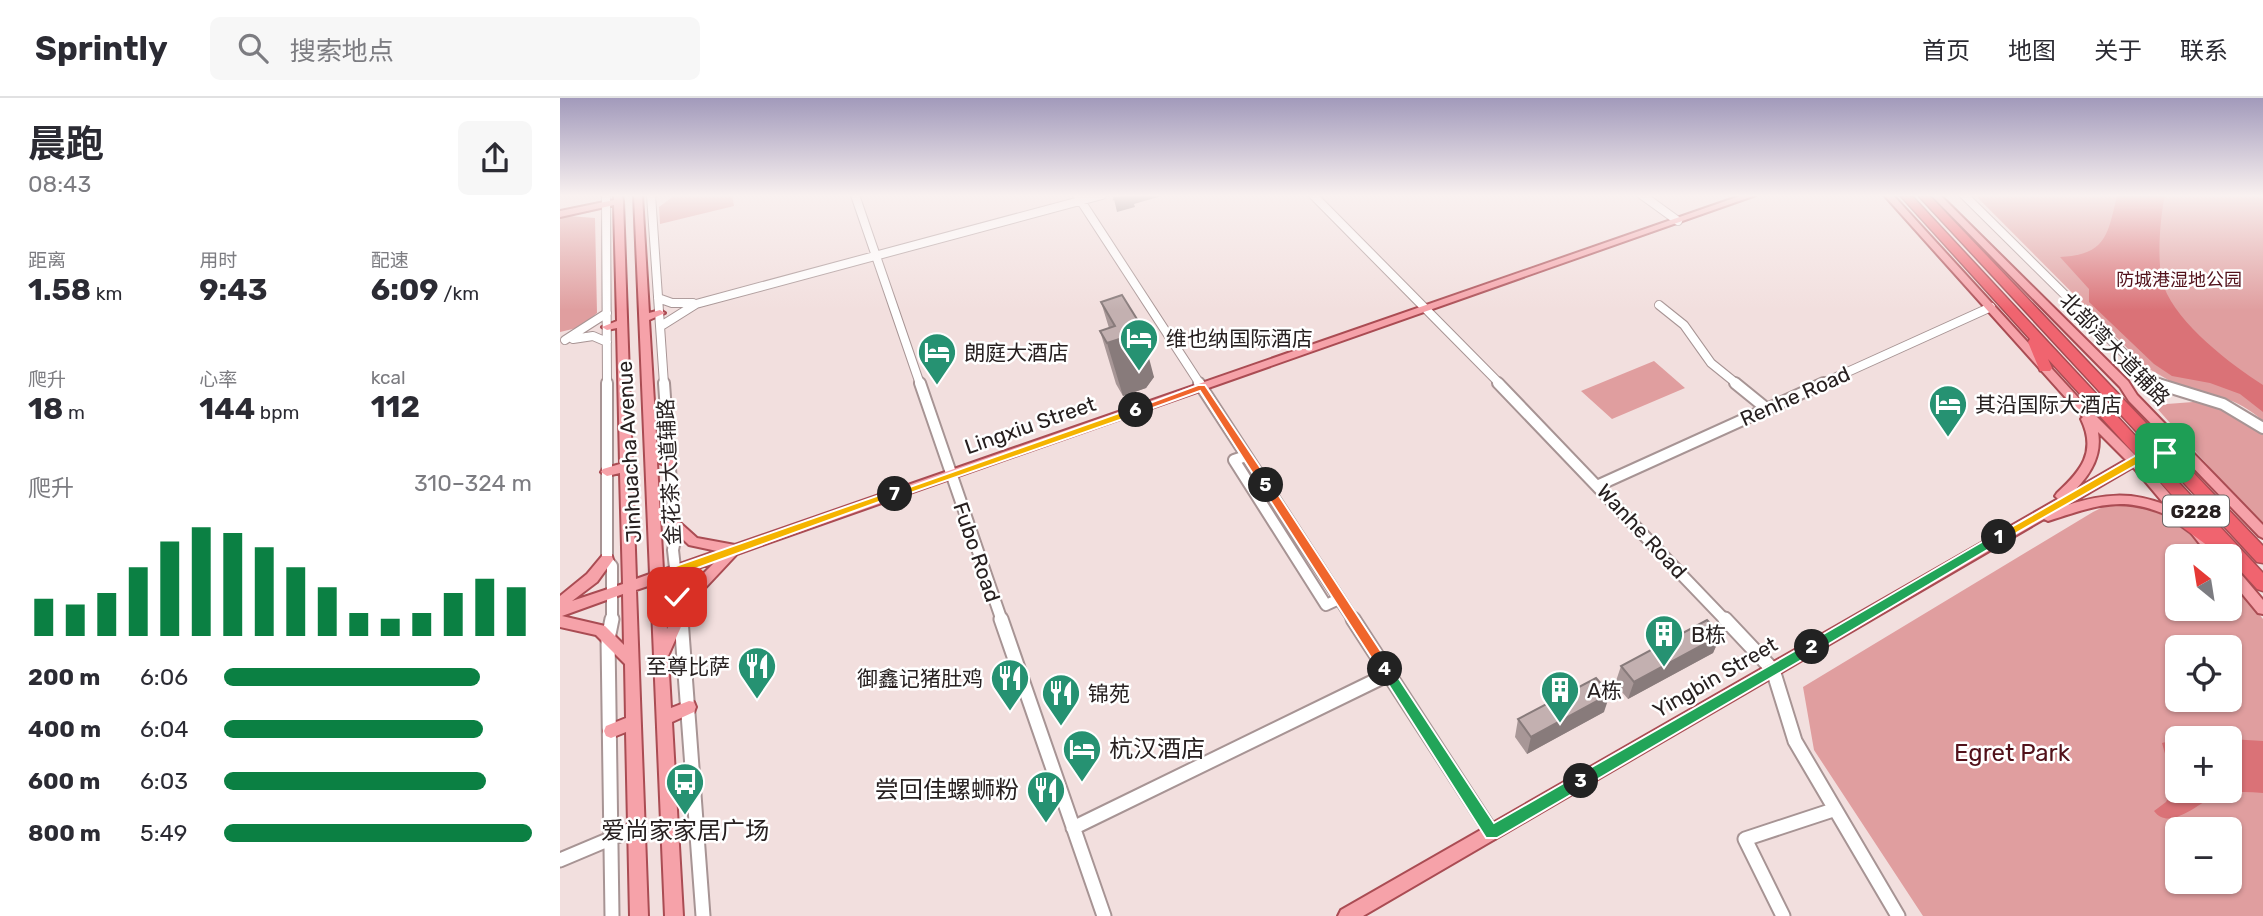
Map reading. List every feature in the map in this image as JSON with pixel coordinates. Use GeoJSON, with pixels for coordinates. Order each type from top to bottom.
{"type":"FeatureCollection","features":[{"type":"Feature","properties":{"kind":"highway","name":"G228"},"geometry":{"type":"LineString","coordinates":[[1939,233],[2032,333],[2139,458],[2263,584]]}},
{"type":"Feature","properties":{"kind":"highway","name":"G228"},"geometry":{"type":"LineString","coordinates":[[1958,233],[2263,556]]}},
{"type":"Feature","properties":{"kind":"highway"},"geometry":{"type":"LineString","coordinates":[[1955,267],[1970,266]]}},
{"type":"Feature","properties":{"kind":"highway"},"geometry":{"type":"LineString","coordinates":[[2032,333],[2045,368]]}},
{"type":"Feature","properties":{"kind":"highway"},"geometry":{"type":"LineString","coordinates":[[2184,520],[2247,567]]}},
{"type":"Feature","properties":{"kind":"main road","name":"Jinhuacha Avenue"},"geometry":{"type":"LineString","coordinates":[[614,233],[622,323],[639,916]]}},
{"type":"Feature","properties":{"kind":"main road","name":"Jinhuacha Avenue"},"geometry":{"type":"LineString","coordinates":[[641,233],[674,916]]}},
{"type":"Feature","properties":{"kind":"main road","name":"Lingxiu Street"},"geometry":{"type":"LineString","coordinates":[[560,611],[1643,233]]}},
{"type":"Feature","properties":{"kind":"main road"},"geometry":{"type":"LineString","coordinates":[[1924,233],[2080,407],[2139,458],[2184,520],[2206,544]]}},
{"type":"Feature","properties":{"kind":"main road","name":"北部湾大道辅路"},"geometry":{"type":"LineString","coordinates":[[1973,233],[2124,384],[2133,398],[2263,533]]}},
{"type":"Feature","properties":{"kind":"main road"},"geometry":{"type":"LineString","coordinates":[[644,318],[660,313]]}},
{"type":"Feature","properties":{"kind":"main road"},"geometry":{"type":"LineString","coordinates":[[607,327],[622,323]]}},
{"type":"Feature","properties":{"kind":"main road"},"geometry":{"type":"LineString","coordinates":[[2046,510],[2080,479],[2090,463],[2095,438],[2080,407]]}},
{"type":"Feature","properties":{"kind":"main road","name":"Yingbin Street"},"geometry":{"type":"LineString","coordinates":[[1348,916],[2139,458],[2184,450]]}},
{"type":"Feature","properties":{"kind":"main road"},"geometry":{"type":"LineString","coordinates":[[650,453],[669,463]]}},
{"type":"Feature","properties":{"kind":"main road"},"geometry":{"type":"LineString","coordinates":[[607,472],[626,467]]}},
{"type":"Feature","properties":{"kind":"main road"},"geometry":{"type":"LineString","coordinates":[[2021,524],[2104,498],[2126,497],[2146,500],[2184,520]]}},
{"type":"Feature","properties":{"kind":"main road"},"geometry":{"type":"LineString","coordinates":[[673,523],[693,542],[737,549]]}},
{"type":"Feature","properties":{"kind":"main road"},"geometry":{"type":"LineString","coordinates":[[661,658],[679,615],[695,587],[737,549]]}},
{"type":"Feature","properties":{"kind":"main road"},"geometry":{"type":"LineString","coordinates":[[560,603],[593,578],[607,560]]}},
{"type":"Feature","properties":{"kind":"main road"},"geometry":{"type":"LineString","coordinates":[[2242,585],[2263,609]]}},
{"type":"Feature","properties":{"kind":"main road"},"geometry":{"type":"LineString","coordinates":[[560,621],[593,626],[632,662]]}},
{"type":"Feature","properties":{"kind":"main road"},"geometry":{"type":"LineString","coordinates":[[664,718],[689,708]]}},
{"type":"Feature","properties":{"kind":"main road"},"geometry":{"type":"LineString","coordinates":[[611,731],[634,722]]}},
{"type":"Feature","properties":{"kind":"street"},"geometry":{"type":"LineString","coordinates":[[610,233],[607,560],[612,566],[613,615],[608,639],[612,916]]}},
{"type":"Feature","properties":{"kind":"street","name":"金花茶大道辅路"},"geometry":{"type":"LineString","coordinates":[[654,233],[674,571],[682,622],[703,916]]}},
{"type":"Feature","properties":{"kind":"street","name":"Fubo Road"},"geometry":{"type":"LineString","coordinates":[[868,233],[1104,916]]}},
{"type":"Feature","properties":{"kind":"street"},"geometry":{"type":"LineString","coordinates":[[661,326],[696,304],[954,233]]}},
{"type":"Feature","properties":{"kind":"street"},"geometry":{"type":"LineString","coordinates":[[1102,233],[1492,833]]}},
{"type":"Feature","properties":{"kind":"street","name":"Wanhe Road"},"geometry":{"type":"LineString","coordinates":[[1351,233],[1599,485],[1773,670],[1795,741],[1833,810],[1898,916]]}},
{"type":"Feature","properties":{"kind":"street"},"geometry":{"type":"LineString","coordinates":[[2003,233],[2153,382],[2177,393],[2213,398],[2232,406],[2263,428]]}},
{"type":"Feature","properties":{"kind":"street"},"geometry":{"type":"LineString","coordinates":[[658,298],[672,303],[696,304]]}},
{"type":"Feature","properties":{"kind":"street"},"geometry":{"type":"LineString","coordinates":[[1659,305],[1684,325],[1711,363],[1768,409]]}},
{"type":"Feature","properties":{"kind":"street","name":"Renhe Road"},"geometry":{"type":"LineString","coordinates":[[1599,485],[1991,307]]}},
{"type":"Feature","properties":{"kind":"street"},"geometry":{"type":"LineString","coordinates":[[563,340],[607,313]]}},
{"type":"Feature","properties":{"kind":"street"},"geometry":{"type":"LineString","coordinates":[[563,340],[593,336],[607,342]]}},
{"type":"Feature","properties":{"kind":"street"},"geometry":{"type":"LineString","coordinates":[[1073,828],[1389,674]]}},
{"type":"Feature","properties":{"kind":"street"},"geometry":{"type":"LineString","coordinates":[[1783,916],[1745,839],[1833,810]]}},
{"type":"Feature","properties":{"kind":"street"},"geometry":{"type":"LineString","coordinates":[[560,860],[636,828]]}},
{"type":"Feature","properties":{"kind":"green space"},"geometry":{"type":"Polygon","coordinates":[[[560,233],[595,233],[597,313],[581,327],[560,332],[560,233]]]}},
{"type":"Feature","properties":{"kind":"green space","name":"防城港湿地公园"},"geometry":{"type":"Polygon","coordinates":[[[2013,233],[2263,233],[2263,421],[2234,402],[2178,384],[2147,368],[2013,233]]]}},
{"type":"Feature","properties":{"kind":"green space"},"geometry":{"type":"Polygon","coordinates":[[[1654,361],[1685,388],[1612,419],[1581,391],[1654,361]]]}},
{"type":"Feature","properties":{"kind":"green space"},"geometry":{"type":"Polygon","coordinates":[[[2206,401],[2233,411],[2263,435],[2263,527],[2154,405],[2206,401]]]}},
{"type":"Feature","properties":{"kind":"green space","name":"Egret Park"},"geometry":{"type":"Polygon","coordinates":[[[2128,502],[2165,516],[2183,528],[2199,544],[2165,544],[2165,621],[2242,621],[2242,594],[2263,619],[2263,916],[1923,916],[1814,750],[1803,687],[2111,503],[2128,502]]]}},
{"type":"Feature","properties":{"kind":"shaded area"},"geometry":{"type":"Polygon","coordinates":[[[2106,233],[2160,233],[2162,278],[2171,301],[2206,342],[2263,385],[2263,412],[2240,394],[2210,383],[2172,376],[2154,364],[2089,302],[2089,289],[2060,257],[2087,252],[2102,241],[2106,233]]]}},
{"type":"Feature","properties":{"kind":"shaded area"},"geometry":{"type":"Polygon","coordinates":[[[2242,740],[2263,741],[2263,793],[2242,792],[2242,740]]]}},
{"type":"Feature","properties":{"kind":"shaded area"},"geometry":{"type":"Polygon","coordinates":[[[2165,803],[2203,803],[2177,817],[2161,817],[2154,811],[2165,803]]]}},
{"type":"Feature","properties":{"kind":"building"},"geometry":{"type":"Polygon","coordinates":[[[1122,295],[1140,324],[1132,335],[1107,343],[1100,331],[1115,326],[1101,302],[1122,295]]]}},
{"type":"Feature","properties":{"kind":"building"},"geometry":{"type":"Polygon","coordinates":[[[1707,620],[1721,635],[1634,682],[1621,666],[1707,620]]]}},
{"type":"Feature","properties":{"kind":"building"},"geometry":{"type":"Polygon","coordinates":[[[1596,678],[1610,694],[1531,737],[1518,719],[1596,678]]]}},
{"type":"Feature","properties":{"kind":"place","name":"维也纳国际酒店"},"geometry":{"type":"Point","coordinates":[1139,372]}},
{"type":"Feature","properties":{"kind":"place","name":"朗庭大酒店"},"geometry":{"type":"Point","coordinates":[937,386]}},
{"type":"Feature","properties":{"kind":"place","name":"其沿国际大酒店"},"geometry":{"type":"Point","coordinates":[1948,438]}},
{"type":"Feature","properties":{"kind":"place","name":"B栋"},"geometry":{"type":"Point","coordinates":[1664,668]}},
{"type":"Feature","properties":{"kind":"place","name":"至尊比萨"},"geometry":{"type":"Point","coordinates":[757,700]}},
{"type":"Feature","properties":{"kind":"place","name":"御鑫记猪肚鸡"},"geometry":{"type":"Point","coordinates":[1010,712]}},
{"type":"Feature","properties":{"kind":"place","name":"A栋"},"geometry":{"type":"Point","coordinates":[1560,724]}},
{"type":"Feature","properties":{"kind":"place","name":"锦苑"},"geometry":{"type":"Point","coordinates":[1061,727]}},
{"type":"Feature","properties":{"kind":"place","name":"杭汉酒店"},"geometry":{"type":"Point","coordinates":[1082,783]}},
{"type":"Feature","properties":{"kind":"place","name":"爱尚家家居广场"},"geometry":{"type":"Point","coordinates":[685,816]}},
{"type":"Feature","properties":{"kind":"place","name":"尝回佳螺蛳粉"},"geometry":{"type":"Point","coordinates":[1046,824]}},
{"type":"Feature","properties":{"kind":"route"},"geometry":{"type":"LineString","coordinates":[[677,597],[674,571],[1202,387],[1492,833],[2021,524],[2144,455],[2165,453]]}}]}
